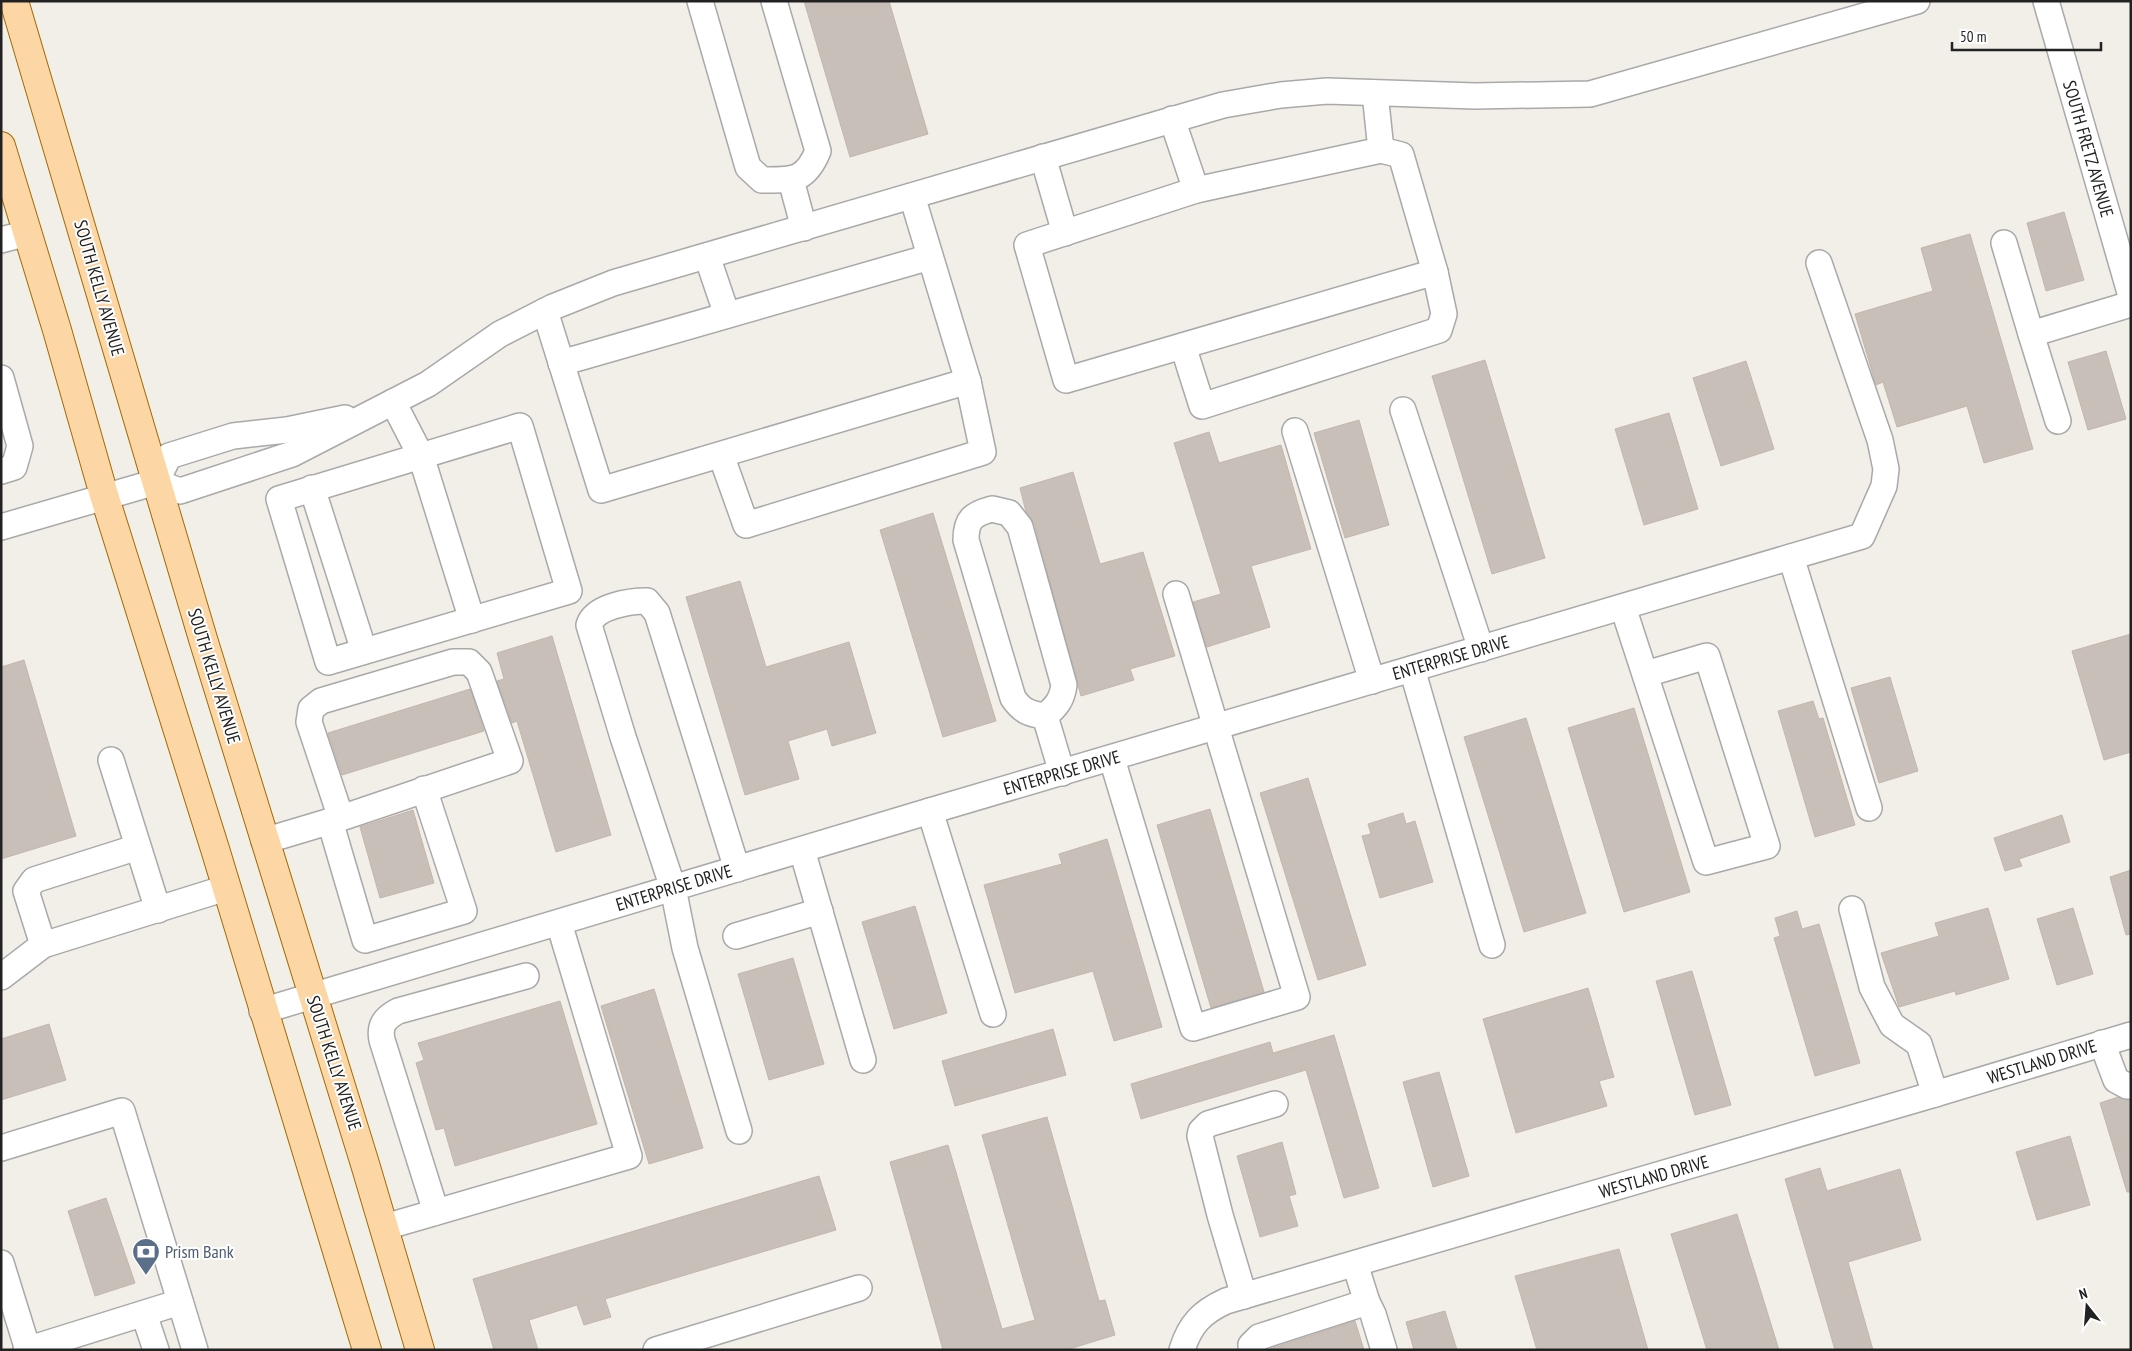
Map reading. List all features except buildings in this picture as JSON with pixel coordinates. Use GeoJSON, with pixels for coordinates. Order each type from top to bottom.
{"type":"FeatureCollection","features":[{"type":"Feature","properties":{"kind":"main road","name":"SOUTH KELLY AVENUE"},"geometry":{"type":"LineString","coordinates":[[14,1],[264,841],[385,1227],[420,1350]]}},
{"type":"Feature","properties":{"kind":"main road"},"geometry":{"type":"LineString","coordinates":[[1,146],[6,182],[28,233],[104,496],[367,1350]]}},
{"type":"Feature","properties":{"kind":"street"},"geometry":{"type":"LineString","coordinates":[[700,1],[748,167],[762,180],[790,180],[811,168],[818,151],[774,1]]}},
{"type":"Feature","properties":{"kind":"street"},"geometry":{"type":"LineString","coordinates":[[1,527],[156,482],[180,492],[292,454],[428,384],[500,334],[545,311],[613,283],[1224,105],[1281,95],[1327,91],[1534,96],[1590,94],[1918,1]]}},
{"type":"Feature","properties":{"kind":"street","name":"SOUTH FRETZ AVENUE"},"geometry":{"type":"LineString","coordinates":[[2046,1],[2131,296]]}},
{"type":"Feature","properties":{"kind":"street"},"geometry":{"type":"LineString","coordinates":[[1375,93],[1381,150]]}},
{"type":"Feature","properties":{"kind":"street"},"geometry":{"type":"LineString","coordinates":[[1172,120],[1196,190]]}},
{"type":"Feature","properties":{"kind":"street"},"geometry":{"type":"LineString","coordinates":[[1183,346],[1202,406],[1439,330],[1444,314],[1435,272],[1401,155],[1381,150],[1196,190],[1027,245],[1066,380],[1435,272]]}},
{"type":"Feature","properties":{"kind":"street"},"geometry":{"type":"LineString","coordinates":[[1043,157],[1065,233]]}},
{"type":"Feature","properties":{"kind":"street"},"geometry":{"type":"LineString","coordinates":[[790,180],[804,228]]}},
{"type":"Feature","properties":{"kind":"street"},"geometry":{"type":"LineString","coordinates":[[720,454],[746,526],[983,452],[968,381],[912,196]]}},
{"type":"Feature","properties":{"kind":"street"},"geometry":{"type":"LineString","coordinates":[[1,240],[28,233]]}},
{"type":"Feature","properties":{"kind":"street"},"geometry":{"type":"LineString","coordinates":[[2004,244],[2058,421]]}},
{"type":"Feature","properties":{"kind":"street"},"geometry":{"type":"LineString","coordinates":[[707,256],[727,315]]}},
{"type":"Feature","properties":{"kind":"street"},"geometry":{"type":"LineString","coordinates":[[561,363],[930,257]]}},
{"type":"Feature","properties":{"kind":"street","name":"ENTERPRISE DRIVE"},"geometry":{"type":"LineString","coordinates":[[262,1011],[454,952],[559,923],[930,811],[1112,759],[1862,536],[1884,486],[1886,469],[1880,440],[1819,263]]}},
{"type":"Feature","properties":{"kind":"street"},"geometry":{"type":"LineString","coordinates":[[2031,334],[2131,304]]}},
{"type":"Feature","properties":{"kind":"street"},"geometry":{"type":"LineString","coordinates":[[545,311],[601,490],[968,381]]}},
{"type":"Feature","properties":{"kind":"street"},"geometry":{"type":"LineString","coordinates":[[1,378],[20,446],[14,467],[1,471]]}},
{"type":"Feature","properties":{"kind":"street"},"geometry":{"type":"LineString","coordinates":[[156,482],[169,456],[233,436],[287,430],[384,407]]}},
{"type":"Feature","properties":{"kind":"street"},"geometry":{"type":"LineString","coordinates":[[384,407],[421,456],[472,620]]}},
{"type":"Feature","properties":{"kind":"street"},"geometry":{"type":"LineString","coordinates":[[1403,410],[1481,650]]}},
{"type":"Feature","properties":{"kind":"street"},"geometry":{"type":"LineString","coordinates":[[520,426],[569,591],[328,662],[279,499],[312,488],[520,426]]}},
{"type":"Feature","properties":{"kind":"street"},"geometry":{"type":"LineString","coordinates":[[1295,431],[1372,681]]}},
{"type":"Feature","properties":{"kind":"street"},"geometry":{"type":"LineString","coordinates":[[312,488],[364,651]]}},
{"type":"Feature","properties":{"kind":"street"},"geometry":{"type":"LineString","coordinates":[[992,508],[1009,513],[1020,527],[1064,685],[1062,697],[1056,707],[1045,716],[1030,714],[1020,708],[1013,698],[966,540],[966,527],[972,518],[992,508]]}},
{"type":"Feature","properties":{"kind":"street"},"geometry":{"type":"LineString","coordinates":[[1791,557],[1868,808]]}},
{"type":"Feature","properties":{"kind":"street"},"geometry":{"type":"LineString","coordinates":[[1112,759],[1193,1028],[1297,997],[1176,594]]}},
{"type":"Feature","properties":{"kind":"street"},"geometry":{"type":"LineString","coordinates":[[737,869],[657,613],[647,601],[635,601],[600,611],[591,618],[589,625],[623,737],[673,888],[685,948],[739,1131]]}},
{"type":"Feature","properties":{"kind":"street"},"geometry":{"type":"LineString","coordinates":[[1624,607],[1706,862],[1767,846],[1707,656],[1646,674]]}},
{"type":"Feature","properties":{"kind":"street"},"geometry":{"type":"LineString","coordinates":[[264,841],[335,819],[424,789],[510,761],[479,672],[469,662],[453,662],[330,698],[321,701],[311,709],[308,722],[335,819],[365,940],[464,911],[424,789]]}},
{"type":"Feature","properties":{"kind":"street"},"geometry":{"type":"LineString","coordinates":[[1412,669],[1492,945]]}},
{"type":"Feature","properties":{"kind":"street"},"geometry":{"type":"LineString","coordinates":[[1045,716],[1062,773]]}},
{"type":"Feature","properties":{"kind":"street"},"geometry":{"type":"LineString","coordinates":[[111,760],[158,910]]}},
{"type":"Feature","properties":{"kind":"street"},"geometry":{"type":"LineString","coordinates":[[930,811],[993,1014]]}},
{"type":"Feature","properties":{"kind":"street"},"geometry":{"type":"LineString","coordinates":[[42,944],[26,891],[34,880],[138,847]]}},
{"type":"Feature","properties":{"kind":"street"},"geometry":{"type":"LineString","coordinates":[[802,850],[863,1060]]}},
{"type":"Feature","properties":{"kind":"street"},"geometry":{"type":"LineString","coordinates":[[1,978],[42,944],[226,888]]}},
{"type":"Feature","properties":{"kind":"street"},"geometry":{"type":"LineString","coordinates":[[1852,909],[1872,987],[1892,1025],[1919,1044],[1935,1094]]}},
{"type":"Feature","properties":{"kind":"street"},"geometry":{"type":"LineString","coordinates":[[736,936],[820,911]]}},
{"type":"Feature","properties":{"kind":"street"},"geometry":{"type":"LineString","coordinates":[[385,1227],[629,1156],[559,923]]}},
{"type":"Feature","properties":{"kind":"street"},"geometry":{"type":"LineString","coordinates":[[454,952],[467,992]]}},
{"type":"Feature","properties":{"kind":"street"},"geometry":{"type":"LineString","coordinates":[[436,1212],[380,1032],[384,1020],[398,1011],[526,976]]}},
{"type":"Feature","properties":{"kind":"street","name":"WESTLAND DRIVE"},"geometry":{"type":"LineString","coordinates":[[1185,1341],[1197,1318],[1210,1309],[1244,1296],[2131,1035]]}},
{"type":"Feature","properties":{"kind":"street"},"geometry":{"type":"LineString","coordinates":[[2102,1043],[2116,1080],[2127,1086],[2131,1085]]}},
{"type":"Feature","properties":{"kind":"street"},"geometry":{"type":"LineString","coordinates":[[1244,1296],[1220,1215],[1200,1136],[1201,1131],[1208,1124],[1275,1104]]}},
{"type":"Feature","properties":{"kind":"street"},"geometry":{"type":"LineString","coordinates":[[1,1148],[122,1111],[195,1350]]}},
{"type":"Feature","properties":{"kind":"street"},"geometry":{"type":"LineString","coordinates":[[1,1263],[27,1350],[180,1302]]}},
{"type":"Feature","properties":{"kind":"street"},"geometry":{"type":"LineString","coordinates":[[1355,1264],[1384,1350]]}},
{"type":"Feature","properties":{"kind":"street"},"geometry":{"type":"LineString","coordinates":[[656,1350],[860,1288]]}},
{"type":"Feature","properties":{"kind":"street"},"geometry":{"type":"LineString","coordinates":[[1252,1350],[1251,1345],[1259,1337],[1367,1302]]}},
{"type":"Feature","properties":{"kind":"street"},"geometry":{"type":"LineString","coordinates":[[144,1314],[156,1350]]}},
{"type":"Feature","properties":{"kind":"place","name":"Prism Bank"},"geometry":{"type":"Point","coordinates":[146,1276]}}]}
